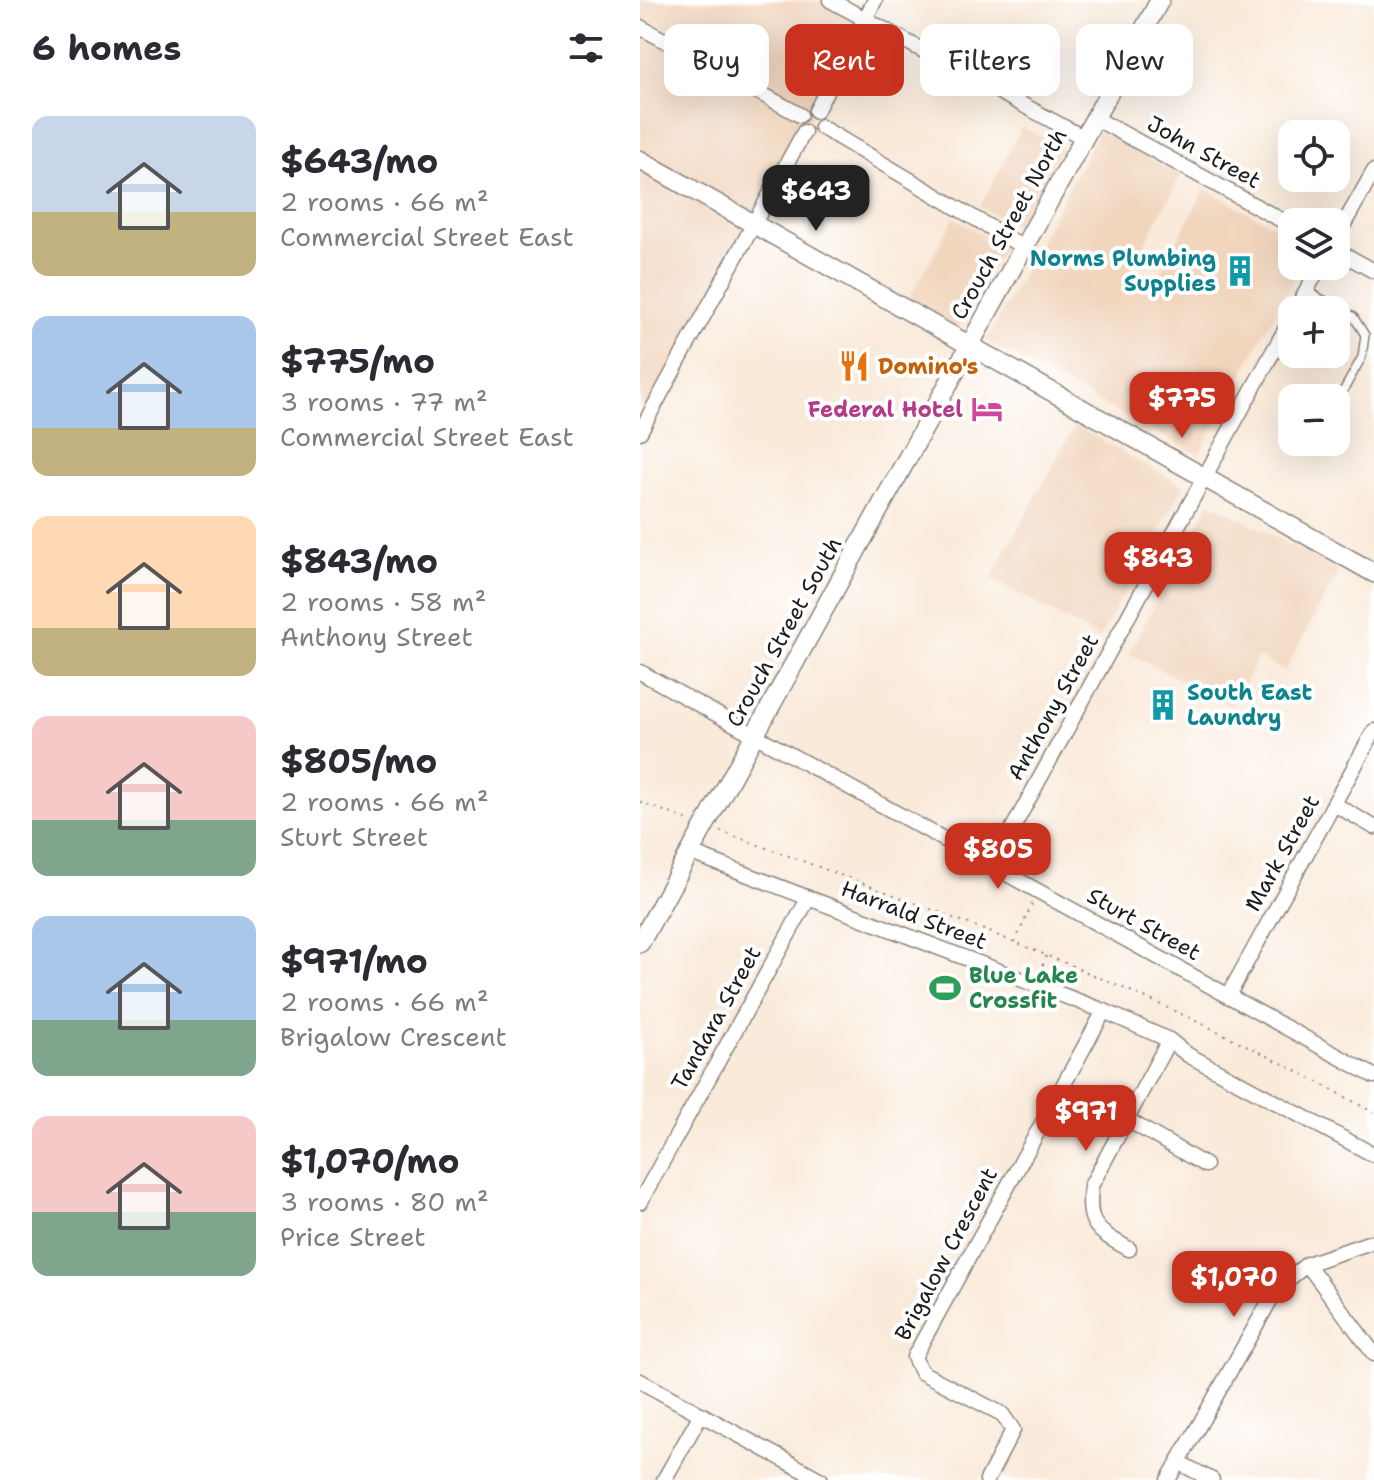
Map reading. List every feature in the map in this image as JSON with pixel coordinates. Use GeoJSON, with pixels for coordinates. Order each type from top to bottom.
{"type":"FeatureCollection","features":[{"type":"Feature","properties":{"kind":"street"},"geometry":{"type":"LineString","coordinates":[[830,0],[1084,138]]}},
{"type":"Feature","properties":{"kind":"street"},"geometry":{"type":"LineString","coordinates":[[816,111],[875,0]]}},
{"type":"Feature","properties":{"kind":"street","name":"Crouch Street North"},"geometry":{"type":"LineString","coordinates":[[970,344],[1160,0]]}},
{"type":"Feature","properties":{"kind":"street"},"geometry":{"type":"LineString","coordinates":[[640,27],[800,115]]}},
{"type":"Feature","properties":{"kind":"street"},"geometry":{"type":"LineString","coordinates":[[806,110],[816,111],[822,119],[821,127],[811,134],[804,132],[799,126],[800,115],[806,110]]}},
{"type":"Feature","properties":{"kind":"street","name":"John Street"},"geometry":{"type":"LineString","coordinates":[[1095,118],[1278,218]]}},
{"type":"Feature","properties":{"kind":"street"},"geometry":{"type":"LineString","coordinates":[[821,127],[1023,247]]}},
{"type":"Feature","properties":{"kind":"street"},"geometry":{"type":"LineString","coordinates":[[640,432],[804,132]]}},
{"type":"Feature","properties":{"kind":"street"},"geometry":{"type":"LineString","coordinates":[[640,160],[1374,573]]}},
{"type":"Feature","properties":{"kind":"street"},"geometry":{"type":"LineString","coordinates":[[1350,213],[1374,171]]}},
{"type":"Feature","properties":{"kind":"street"},"geometry":{"type":"LineString","coordinates":[[1350,258],[1374,271]]}},
{"type":"Feature","properties":{"kind":"street"},"geometry":{"type":"LineString","coordinates":[[1304,296],[1313,280]]}},
{"type":"Feature","properties":{"kind":"street","name":"Anthony Street"},"geometry":{"type":"LineString","coordinates":[[992,866],[1278,342]]}},
{"type":"Feature","properties":{"kind":"street","name":"Crouch Street South"},"geometry":{"type":"LineString","coordinates":[[640,943],[970,344]]}},
{"type":"Feature","properties":{"kind":"street","name":"Sturt Street"},"geometry":{"type":"LineString","coordinates":[[640,672],[1374,1076]]}},
{"type":"Feature","properties":{"kind":"street","name":"Mark Street"},"geometry":{"type":"LineString","coordinates":[[1228,996],[1374,731]]}},
{"type":"Feature","properties":{"kind":"street"},"geometry":{"type":"LineString","coordinates":[[1334,804],[1374,827]]}},
{"type":"Feature","properties":{"kind":"street","name":"Harrald Street"},"geometry":{"type":"LineString","coordinates":[[691,853],[1104,1011],[1169,1040],[1188,1055],[1374,1155]]}},
{"type":"Feature","properties":{"kind":"street","name":"Tandara Street"},"geometry":{"type":"LineString","coordinates":[[640,1202],[808,899]]}},
{"type":"Feature","properties":{"kind":"street","name":"Brigalow Crescent"},"geometry":{"type":"LineString","coordinates":[[987,1480],[1013,1430],[1010,1423],[1002,1414],[921,1372],[914,1357],[1104,1011]]}},
{"type":"Feature","properties":{"kind":"street"},"geometry":{"type":"LineString","coordinates":[[1129,1249],[1104,1235],[1088,1213],[1091,1186],[1169,1040]]}},
{"type":"Feature","properties":{"kind":"street"},"geometry":{"type":"LineString","coordinates":[[1126,1119],[1205,1165]]}},
{"type":"Feature","properties":{"kind":"street"},"geometry":{"type":"LineString","coordinates":[[1168,1480],[1265,1303],[1287,1277],[1307,1264],[1374,1241]]}},
{"type":"Feature","properties":{"kind":"street"},"geometry":{"type":"LineString","coordinates":[[1307,1264],[1374,1354]]}},
{"type":"Feature","properties":{"kind":"street"},"geometry":{"type":"LineString","coordinates":[[640,1381],[821,1480]]}},
{"type":"Feature","properties":{"kind":"street"},"geometry":{"type":"LineString","coordinates":[[664,1480],[701,1414]]}},
{"type":"Feature","properties":{"kind":"street"},"geometry":{"type":"LineString","coordinates":[[1178,1462],[1212,1480]]}},
{"type":"Feature","properties":{"kind":"lane"},"geometry":{"type":"LineString","coordinates":[[1307,291],[1353,316],[1365,335],[1362,357],[1347,384]]}},
{"type":"Feature","properties":{"kind":"path"},"geometry":{"type":"LineString","coordinates":[[640,802],[1111,980],[1284,1062],[1374,1113]]}},
{"type":"Feature","properties":{"kind":"path"},"geometry":{"type":"LineString","coordinates":[[1014,943],[1038,891]]}},
{"type":"Feature","properties":{"kind":"path"},"geometry":{"type":"LineString","coordinates":[[1035,985],[1046,955]]}},
{"type":"Feature","properties":{"kind":"shaded area"},"geometry":{"type":"Polygon","coordinates":[[[640,0],[830,0],[865,19],[862,24],[785,24],[785,96],[823,96],[640,432],[640,0]]]}},
{"type":"Feature","properties":{"kind":"shaded area"},"geometry":{"type":"Polygon","coordinates":[[[1022,127],[1061,148],[1017,227],[980,207],[1022,127]]]}},
{"type":"Feature","properties":{"kind":"shaded area"},"geometry":{"type":"Polygon","coordinates":[[[1099,131],[1181,175],[1127,277],[1151,290],[1205,189],[1278,228],[1278,280],[1293,280],[1284,296],[1278,296],[1278,307],[1199,455],[986,342],[1099,131]]]}},
{"type":"Feature","properties":{"kind":"shaded area"},"geometry":{"type":"Polygon","coordinates":[[[954,218],[1003,246],[958,328],[907,302],[954,218]]]}},
{"type":"Feature","properties":{"kind":"shaded area"},"geometry":{"type":"Polygon","coordinates":[[[1075,426],[1184,486],[1099,638],[991,578],[1075,426]]]}},
{"type":"Feature","properties":{"kind":"shaded area"},"geometry":{"type":"Polygon","coordinates":[[[1210,502],[1339,571],[1285,671],[1258,657],[1232,707],[1129,653],[1210,502]]]}},
{"type":"Feature","properties":{"kind":"place","name":"Norms Plumbing Supplies"},"geometry":{"type":"Point","coordinates":[1240,271]}},
{"type":"Feature","properties":{"kind":"place","name":"Domino's"},"geometry":{"type":"Point","coordinates":[854,366]}},
{"type":"Feature","properties":{"kind":"place","name":"Federal Hotel"},"geometry":{"type":"Point","coordinates":[987,409]}},
{"type":"Feature","properties":{"kind":"place","name":"South East Laundry"},"geometry":{"type":"Point","coordinates":[1163,705]}},
{"type":"Feature","properties":{"kind":"place","name":"Blue Lake Crossfit"},"geometry":{"type":"Point","coordinates":[945,988]}}]}
